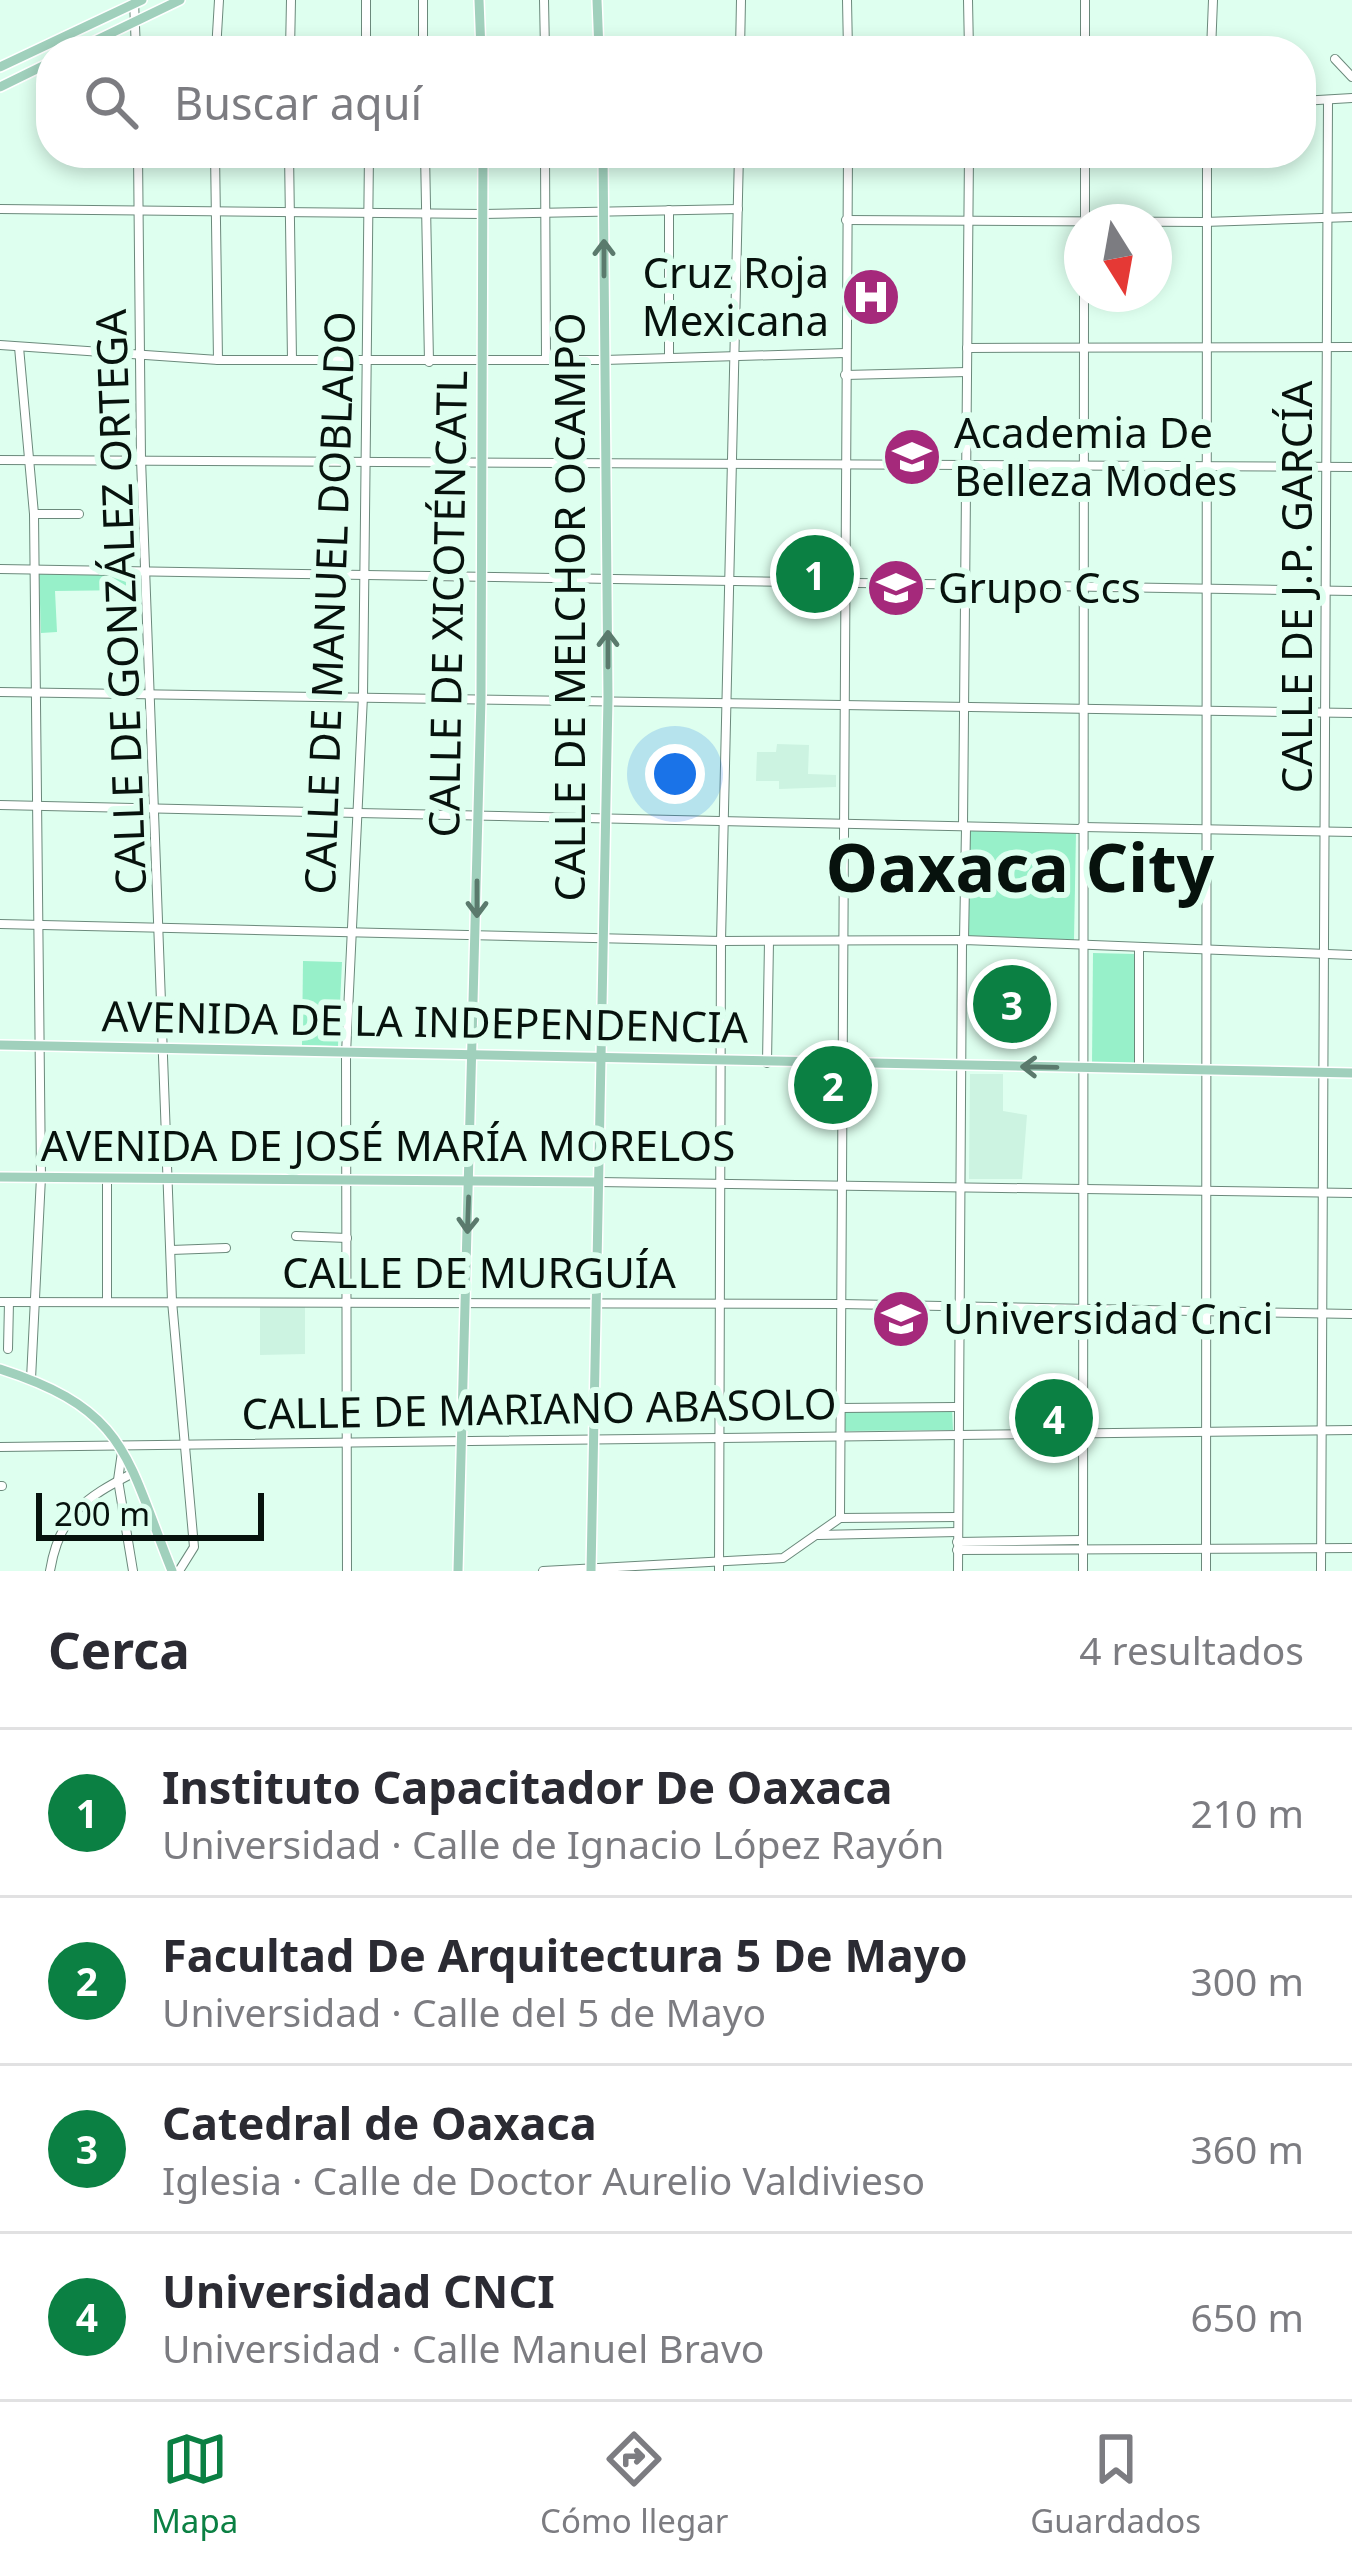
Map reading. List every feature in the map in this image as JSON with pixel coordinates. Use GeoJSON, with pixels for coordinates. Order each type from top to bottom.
{"type":"FeatureCollection","features":[{"type":"Feature","properties":{"kind":"main road"},"geometry":{"type":"LineString","coordinates":[[104,36],[180,0]]}},
{"type":"Feature","properties":{"kind":"main road"},"geometry":{"type":"LineString","coordinates":[[479,0],[480,36]]}},
{"type":"Feature","properties":{"kind":"main road"},"geometry":{"type":"LineString","coordinates":[[596,0],[598,36]]}},
{"type":"Feature","properties":{"kind":"main road"},"geometry":{"type":"LineString","coordinates":[[64,36],[137,1]]}},
{"type":"Feature","properties":{"kind":"main road"},"geometry":{"type":"LineString","coordinates":[[0,67],[36,50]]}},
{"type":"Feature","properties":{"kind":"main road"},"geometry":{"type":"LineString","coordinates":[[0,87],[36,69]]}},
{"type":"Feature","properties":{"kind":"main road","name":"CALLE DE XICOTÉNCATL"},"geometry":{"type":"LineString","coordinates":[[458,1571],[481,698],[483,168]]}},
{"type":"Feature","properties":{"kind":"main road","name":"CALLE DE MELCHOR OCAMPO"},"geometry":{"type":"LineString","coordinates":[[591,1570],[608,698],[603,168]]}},
{"type":"Feature","properties":{"kind":"main road","name":"AVENIDA DE LA INDEPENDENCIA"},"geometry":{"type":"LineString","coordinates":[[0,1045],[1352,1073]]}},
{"type":"Feature","properties":{"kind":"main road","name":"AVENIDA DE JOSÉ MARÍA MORELOS"},"geometry":{"type":"LineString","coordinates":[[0,1177],[596,1182]]}},
{"type":"Feature","properties":{"kind":"main road"},"geometry":{"type":"LineString","coordinates":[[0,1369],[86,1406],[122,1445],[175,1571]]}},
{"type":"Feature","properties":{"kind":"street"},"geometry":{"type":"LineString","coordinates":[[217,36],[219,0]]}},
{"type":"Feature","properties":{"kind":"street"},"geometry":{"type":"LineString","coordinates":[[290,36],[291,0]]}},
{"type":"Feature","properties":{"kind":"street"},"geometry":{"type":"LineString","coordinates":[[366,0],[366,36]]}},
{"type":"Feature","properties":{"kind":"street"},"geometry":{"type":"LineString","coordinates":[[423,0],[423,36]]}},
{"type":"Feature","properties":{"kind":"street"},"geometry":{"type":"LineString","coordinates":[[544,0],[544,36]]}},
{"type":"Feature","properties":{"kind":"street"},"geometry":{"type":"LineString","coordinates":[[740,36],[741,0]]}},
{"type":"Feature","properties":{"kind":"street"},"geometry":{"type":"LineString","coordinates":[[847,0],[848,36]]}},
{"type":"Feature","properties":{"kind":"street"},"geometry":{"type":"LineString","coordinates":[[968,0],[969,36]]}},
{"type":"Feature","properties":{"kind":"street"},"geometry":{"type":"LineString","coordinates":[[1085,0],[1085,36]]}},
{"type":"Feature","properties":{"kind":"street"},"geometry":{"type":"LineString","coordinates":[[1212,36],[1213,0]]}},
{"type":"Feature","properties":{"kind":"street"},"geometry":{"type":"LineString","coordinates":[[134,36],[137,1]]}},
{"type":"Feature","properties":{"kind":"street"},"geometry":{"type":"LineString","coordinates":[[1335,59],[1352,77]]}},
{"type":"Feature","properties":{"kind":"street"},"geometry":{"type":"LineString","coordinates":[[1316,100],[1352,98]]}},
{"type":"Feature","properties":{"kind":"street","name":"CALLE DE J.P. GARCÍA"},"geometry":{"type":"LineString","coordinates":[[1322,1571],[1328,100]]}},
{"type":"Feature","properties":{"kind":"street","name":"CALLE DE GONZÁLEZ ORTEGA"},"geometry":{"type":"LineString","coordinates":[[139,168],[141,459],[172,1301],[194,1547],[175,1571]]}},
{"type":"Feature","properties":{"kind":"street"},"geometry":{"type":"LineString","coordinates":[[215,168],[218,360]]}},
{"type":"Feature","properties":{"kind":"street"},"geometry":{"type":"LineString","coordinates":[[290,168],[292,360]]}},
{"type":"Feature","properties":{"kind":"street","name":"CALLE DE MANUEL DOBLADO"},"geometry":{"type":"LineString","coordinates":[[346,1571],[346,1054],[363,697],[373,214],[370,168]]}},
{"type":"Feature","properties":{"kind":"street"},"geometry":{"type":"LineString","coordinates":[[426,168],[429,362]]}},
{"type":"Feature","properties":{"kind":"street"},"geometry":{"type":"LineString","coordinates":[[545,168],[546,360]]}},
{"type":"Feature","properties":{"kind":"street"},"geometry":{"type":"LineString","coordinates":[[719,1567],[719,1062],[739,168]]}},
{"type":"Feature","properties":{"kind":"street"},"geometry":{"type":"LineString","coordinates":[[840,1518],[848,168]]}},
{"type":"Feature","properties":{"kind":"street"},"geometry":{"type":"LineString","coordinates":[[958,1571],[970,168]]}},
{"type":"Feature","properties":{"kind":"street"},"geometry":{"type":"LineString","coordinates":[[1085,168],[1085,204]]}},
{"type":"Feature","properties":{"kind":"street"},"geometry":{"type":"LineString","coordinates":[[1206,168],[1206,1571]]}},
{"type":"Feature","properties":{"kind":"street"},"geometry":{"type":"LineString","coordinates":[[0,209],[373,214],[738,209]]}},
{"type":"Feature","properties":{"kind":"street"},"geometry":{"type":"LineString","coordinates":[[669,210],[669,358]]}},
{"type":"Feature","properties":{"kind":"street"},"geometry":{"type":"LineString","coordinates":[[1172,222],[1352,217]]}},
{"type":"Feature","properties":{"kind":"street"},"geometry":{"type":"LineString","coordinates":[[846,220],[1064,221]]}},
{"type":"Feature","properties":{"kind":"street"},"geometry":{"type":"LineString","coordinates":[[1083,1571],[1084,312]]}},
{"type":"Feature","properties":{"kind":"street"},"geometry":{"type":"LineString","coordinates":[[0,345],[143,358],[429,362],[845,353]]}},
{"type":"Feature","properties":{"kind":"street"},"geometry":{"type":"LineString","coordinates":[[19,346],[34,514],[41,1177],[31,1379]]}},
{"type":"Feature","properties":{"kind":"street"},"geometry":{"type":"LineString","coordinates":[[968,348],[1352,346]]}},
{"type":"Feature","properties":{"kind":"street"},"geometry":{"type":"LineString","coordinates":[[845,375],[967,372]]}},
{"type":"Feature","properties":{"kind":"street"},"geometry":{"type":"LineString","coordinates":[[0,460],[482,463],[605,459],[845,466],[1352,467]]}},
{"type":"Feature","properties":{"kind":"street"},"geometry":{"type":"LineString","coordinates":[[34,514],[79,514]]}},
{"type":"Feature","properties":{"kind":"street"},"geometry":{"type":"LineString","coordinates":[[0,568],[1352,591]]}},
{"type":"Feature","properties":{"kind":"street"},"geometry":{"type":"LineString","coordinates":[[0,692],[1084,705],[1352,713]]}},
{"type":"Feature","properties":{"kind":"street"},"geometry":{"type":"LineString","coordinates":[[0,805],[1352,832]]}},
{"type":"Feature","properties":{"kind":"street"},"geometry":{"type":"LineString","coordinates":[[0,925],[963,942],[1352,955]]}},
{"type":"Feature","properties":{"kind":"street"},"geometry":{"type":"LineString","coordinates":[[767,1063],[770,941]]}},
{"type":"Feature","properties":{"kind":"street"},"geometry":{"type":"LineString","coordinates":[[1138,947],[1138,1069]]}},
{"type":"Feature","properties":{"kind":"street"},"geometry":{"type":"LineString","coordinates":[[107,1177],[107,1301]]}},
{"type":"Feature","properties":{"kind":"street","name":"AVENIDA DE JOSÉ MARÍA MORELOS"},"geometry":{"type":"LineString","coordinates":[[596,1182],[1352,1192]]}},
{"type":"Feature","properties":{"kind":"street"},"geometry":{"type":"LineString","coordinates":[[296,1236],[347,1238]]}},
{"type":"Feature","properties":{"kind":"street"},"geometry":{"type":"LineString","coordinates":[[171,1250],[226,1248]]}},
{"type":"Feature","properties":{"kind":"street"},"geometry":{"type":"LineString","coordinates":[[5,1302],[8,1349]]}},
{"type":"Feature","properties":{"kind":"street","name":"CALLE DE MURGUÍA"},"geometry":{"type":"LineString","coordinates":[[5,1302],[842,1304],[1352,1313]]}},
{"type":"Feature","properties":{"kind":"street"},"geometry":{"type":"LineString","coordinates":[[840,1408],[956,1407]]}},
{"type":"Feature","properties":{"kind":"street","name":"CALLE DE MARIANO ABASOLO"},"geometry":{"type":"LineString","coordinates":[[0,1447],[1352,1430]]}},
{"type":"Feature","properties":{"kind":"street"},"geometry":{"type":"LineString","coordinates":[[122,1445],[118,1480],[133,1571]]}},
{"type":"Feature","properties":{"kind":"street"},"geometry":{"type":"LineString","coordinates":[[50,1571],[64,1520],[85,1498],[133,1473]]}},
{"type":"Feature","properties":{"kind":"street"},"geometry":{"type":"LineString","coordinates":[[126,1512],[133,1502],[144,1501]]}},
{"type":"Feature","properties":{"kind":"street"},"geometry":{"type":"LineString","coordinates":[[543,1571],[719,1567],[783,1558],[840,1518],[957,1517]]}},
{"type":"Feature","properties":{"kind":"street"},"geometry":{"type":"LineString","coordinates":[[816,1535],[1207,1552],[1352,1548]]}},
{"type":"Feature","properties":{"kind":"shaded area"},"geometry":{"type":"Polygon","coordinates":[[[777,744],[809,745],[808,774],[836,775],[836,787],[779,789],[779,781],[756,781],[757,752],[776,752],[777,744]]]}},
{"type":"Feature","properties":{"kind":"shaded area"},"geometry":{"type":"Polygon","coordinates":[[[970,1074],[1003,1074],[1003,1111],[1027,1115],[1022,1179],[969,1179],[970,1074]]]}},
{"type":"Feature","properties":{"kind":"shaded area"},"geometry":{"type":"Polygon","coordinates":[[[305,1305],[305,1354],[260,1355],[260,1306],[305,1305]]]}},
{"type":"Feature","properties":{"kind":"green space"},"geometry":{"type":"Polygon","coordinates":[[[39,574],[132,574],[132,590],[55,591],[57,632],[41,633],[39,574]]]}},
{"type":"Feature","properties":{"kind":"green space"},"geometry":{"type":"Polygon","coordinates":[[[968,831],[1076,832],[1074,940],[967,938],[968,831]]]}},
{"type":"Feature","properties":{"kind":"green space"},"geometry":{"type":"Polygon","coordinates":[[[1093,953],[1136,954],[1134,1066],[1092,1065],[1093,953]]]}},
{"type":"Feature","properties":{"kind":"green space"},"geometry":{"type":"Polygon","coordinates":[[[303,961],[342,962],[338,1046],[302,1045],[303,961]]]}},
{"type":"Feature","properties":{"kind":"green space"},"geometry":{"type":"Polygon","coordinates":[[[952,1408],[953,1430],[845,1431],[845,1412],[952,1408]]]}},
{"type":"Feature","properties":{"kind":"place","name":"Cruz Roja Mexicana"},"geometry":{"type":"Point","coordinates":[871,297]}},
{"type":"Feature","properties":{"kind":"place","name":"Academia De Belleza Modes"},"geometry":{"type":"Point","coordinates":[912,457]}},
{"type":"Feature","properties":{"kind":"place","name":"Instituto Capacitador De Oaxaca"},"geometry":{"type":"Point","coordinates":[815,574]}},
{"type":"Feature","properties":{"kind":"place","name":"Grupo Ccs"},"geometry":{"type":"Point","coordinates":[896,588]}},
{"type":"Feature","properties":{"kind":"place","name":"Catedral de Oaxaca"},"geometry":{"type":"Point","coordinates":[1012,1004]}},
{"type":"Feature","properties":{"kind":"place","name":"Facultad De Arquitectura 5 De Mayo"},"geometry":{"type":"Point","coordinates":[833,1085]}},
{"type":"Feature","properties":{"kind":"place","name":"Universidad Cnci"},"geometry":{"type":"Point","coordinates":[901,1319]}},
{"type":"Feature","properties":{"kind":"place","name":"Universidad CNCI"},"geometry":{"type":"Point","coordinates":[1054,1418]}},
{"type":"Feature","properties":{"kind":"district","name":"Oaxaca City"},"geometry":{"type":"Point","coordinates":[1020,869]}}]}
